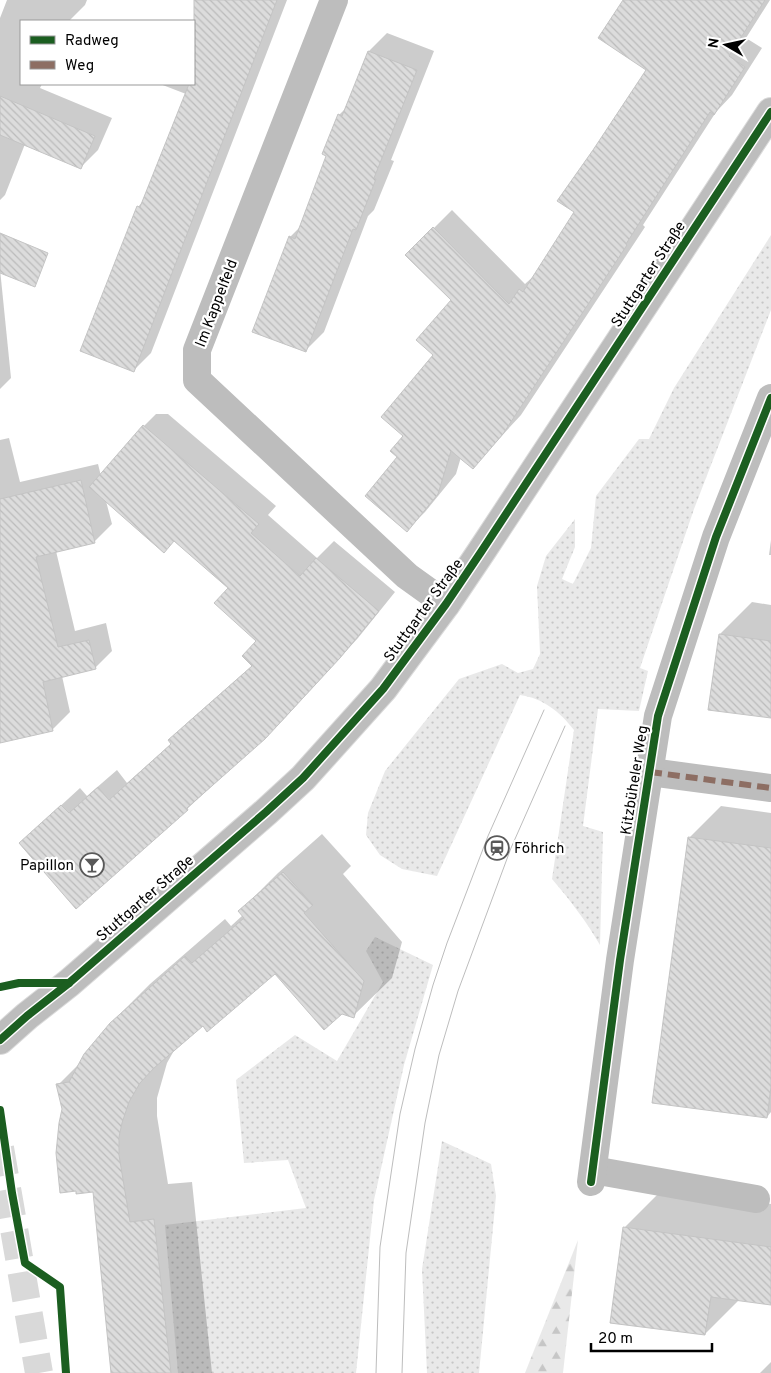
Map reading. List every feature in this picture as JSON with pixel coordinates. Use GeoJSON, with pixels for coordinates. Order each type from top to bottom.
{"type":"FeatureCollection","features":[{"type":"Feature","properties":{"kind":"street","name":"Im Kappelfeld"},"geometry":{"type":"LineString","coordinates":[[334,0],[197,350],[197,380],[407,576],[446,604]]}},
{"type":"Feature","properties":{"kind":"street","name":"Stuttgarter Straße"},"geometry":{"type":"LineString","coordinates":[[0,1040],[266,812],[303,778],[383,689],[446,604],[771,112]]}},
{"type":"Feature","properties":{"kind":"street","name":"Kitzbüheler Weg"},"geometry":{"type":"LineString","coordinates":[[756,1200],[592,1176],[620,960],[658,716],[716,537],[771,398]]}},
{"type":"Feature","properties":{"kind":"street"},"geometry":{"type":"LineString","coordinates":[[650,772],[771,788]]}},
{"type":"Feature","properties":{"kind":"green space"},"geometry":{"type":"Polygon","coordinates":[[[771,235],[771,310],[694,509],[640,668],[648,671],[639,711],[598,709],[583,826],[603,832],[600,945],[578,911],[552,879],[574,730],[557,712],[536,699],[520,695],[437,876],[402,869],[380,855],[366,835],[368,813],[385,771],[459,679],[502,664],[518,673],[533,669],[540,654],[537,586],[546,556],[575,519],[575,547],[562,579],[573,584],[591,548],[596,496],[639,439],[649,439],[674,388],[771,235]]]}},
{"type":"Feature","properties":{"kind":"green space"},"geometry":{"type":"Polygon","coordinates":[[[375,937],[433,965],[404,1065],[374,1200],[356,1373],[178,1373],[165,1225],[306,1208],[288,1160],[244,1163],[236,1080],[295,1035],[337,1061],[383,982],[366,951],[375,937]]]}},
{"type":"Feature","properties":{"kind":"green space"},"geometry":{"type":"Polygon","coordinates":[[[442,1141],[491,1164],[496,1196],[479,1373],[427,1373],[422,1269],[442,1141]]]}},
{"type":"Feature","properties":{"kind":"green space"},"geometry":{"type":"Polygon","coordinates":[[[578,1240],[563,1373],[525,1373],[578,1240]]]}},
{"type":"Feature","properties":{"kind":"building"},"geometry":{"type":"Polygon","coordinates":[[[194,0],[277,0],[134,372],[80,351],[137,206],[140,207],[189,85],[195,85],[194,0]]]}},
{"type":"Feature","properties":{"kind":"building"},"geometry":{"type":"Polygon","coordinates":[[[623,0],[765,0],[729,56],[745,67],[714,115],[710,112],[627,245],[503,434],[473,469],[451,451],[438,494],[407,532],[365,496],[397,457],[390,451],[403,436],[381,417],[433,355],[416,340],[451,300],[405,255],[433,227],[509,304],[519,289],[523,292],[574,212],[557,201],[646,70],[598,38],[623,0]]]}},
{"type":"Feature","properties":{"kind":"building"},"geometry":{"type":"Polygon","coordinates":[[[368,51],[417,70],[374,178],[376,179],[356,230],[353,229],[306,352],[252,332],[289,236],[295,239],[326,156],[322,154],[338,114],[342,116],[368,51]]]}},
{"type":"Feature","properties":{"kind":"building"},"geometry":{"type":"Polygon","coordinates":[[[0,96],[95,136],[81,169],[0,135],[0,96]]]}},
{"type":"Feature","properties":{"kind":"building"},"geometry":{"type":"Polygon","coordinates":[[[0,233],[48,253],[35,287],[0,273],[0,233]]]}},
{"type":"Feature","properties":{"kind":"building"},"geometry":{"type":"Polygon","coordinates":[[[143,425],[259,524],[251,533],[300,576],[316,558],[379,611],[340,658],[265,739],[76,909],[19,843],[61,805],[69,813],[98,787],[109,800],[171,744],[168,740],[252,666],[242,656],[256,641],[214,603],[228,588],[174,541],[164,553],[89,487],[143,425]]]}},
{"type":"Feature","properties":{"kind":"building"},"geometry":{"type":"Polygon","coordinates":[[[81,480],[95,543],[36,557],[58,647],[89,640],[96,669],[43,682],[53,731],[0,743],[0,499],[81,480]]]}},
{"type":"Feature","properties":{"kind":"building"},"geometry":{"type":"Polygon","coordinates":[[[719,634],[771,641],[771,718],[708,710],[719,634]]]}},
{"type":"Feature","properties":{"kind":"building"},"geometry":{"type":"Polygon","coordinates":[[[688,837],[771,848],[771,1087],[767,1118],[652,1103],[688,837]]]}},
{"type":"Feature","properties":{"kind":"building"},"geometry":{"type":"Polygon","coordinates":[[[283,872],[313,905],[304,913],[364,981],[354,1018],[342,1014],[324,1030],[275,974],[207,1032],[203,1026],[154,1068],[140,1083],[129,1102],[122,1123],[119,1137],[119,1155],[130,1222],[154,1219],[171,1373],[111,1373],[93,1192],[76,1194],[76,1191],[60,1193],[56,1153],[62,1109],[56,1084],[69,1082],[84,1054],[110,1023],[185,956],[192,963],[244,918],[238,911],[283,872]]]}},
{"type":"Feature","properties":{"kind":"building"},"geometry":{"type":"Polygon","coordinates":[[[623,1227],[771,1247],[771,1305],[711,1297],[705,1335],[610,1323],[623,1227]]]}},
{"type":"Feature","properties":{"kind":"tunnel"},"geometry":{"type":"LineString","coordinates":[[0,1148],[39,1373]]}},
{"type":"Feature","properties":{"kind":"tram line"},"geometry":{"type":"LineString","coordinates":[[376,1373],[380,1247],[400,1114],[415,1049],[447,943],[488,836],[544,710]]}},
{"type":"Feature","properties":{"kind":"tram line"},"geometry":{"type":"LineString","coordinates":[[402,1373],[406,1253],[425,1123],[439,1055],[458,991],[511,848],[565,726]]}},
{"type":"Feature","properties":{"kind":"marked path"},"geometry":{"type":"LineString","coordinates":[[650,772],[771,788]]}},
{"type":"Feature","properties":{"kind":"cycle path"},"geometry":{"type":"LineString","coordinates":[[0,1040],[69,983],[266,812],[303,778],[383,689],[446,604],[481,552],[771,112]]}},
{"type":"Feature","properties":{"kind":"cycle path"},"geometry":{"type":"LineString","coordinates":[[591,1182],[620,960],[658,716],[716,537],[771,398]]}},
{"type":"Feature","properties":{"kind":"cycle path"},"geometry":{"type":"LineString","coordinates":[[0,987],[19,983],[69,983]]}},
{"type":"Feature","properties":{"kind":"cycle path"},"geometry":{"type":"LineString","coordinates":[[0,1110],[12,1193],[25,1263],[60,1287],[66,1373]]}},
{"type":"Feature","properties":{"kind":"place","name":"Föhrich"},"geometry":{"type":"Point","coordinates":[497,848]}},
{"type":"Feature","properties":{"kind":"place","name":"Papillon"},"geometry":{"type":"Point","coordinates":[92,865]}}]}
